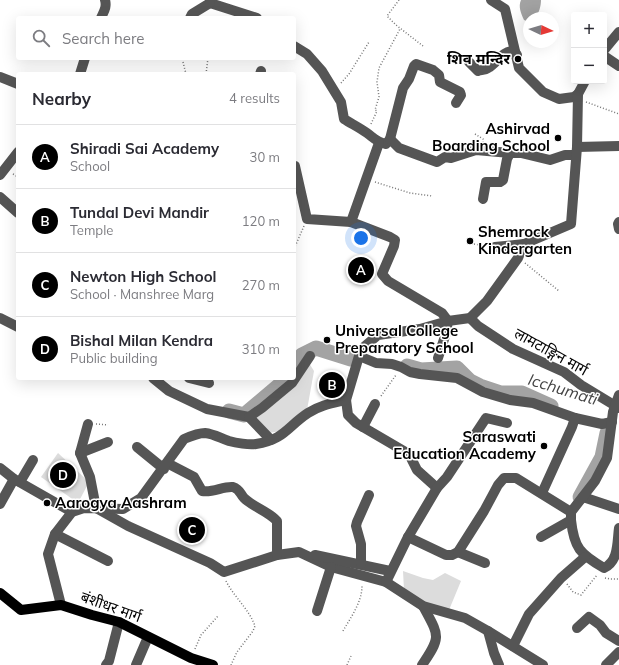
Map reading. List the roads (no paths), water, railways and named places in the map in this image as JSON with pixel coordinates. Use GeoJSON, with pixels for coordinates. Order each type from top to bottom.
{"type":"FeatureCollection","features":[{"type":"Feature","properties":{"kind":"main road","name":"बंशीधर मार्ग"},"geometry":{"type":"LineString","coordinates":[[0,593],[20,610],[61,605],[118,622],[191,658],[213,665]]}},
{"type":"Feature","properties":{"kind":"street"},"geometry":{"type":"LineString","coordinates":[[102,16],[107,5],[105,0]]}},
{"type":"Feature","properties":{"kind":"street"},"geometry":{"type":"LineString","coordinates":[[491,0],[505,9],[519,68],[543,92],[559,99],[574,97],[578,94]]}},
{"type":"Feature","properties":{"kind":"street"},"geometry":{"type":"LineString","coordinates":[[191,16],[210,1],[251,16]]}},
{"type":"Feature","properties":{"kind":"street"},"geometry":{"type":"LineString","coordinates":[[606,48],[619,32]]}},
{"type":"Feature","properties":{"kind":"street"},"geometry":{"type":"LineString","coordinates":[[296,47],[307,54],[322,71],[341,102],[344,119],[367,133],[379,143],[386,144],[390,139],[402,88],[409,79],[416,64],[433,70],[439,75],[440,82],[460,92],[461,95],[456,103]]}},
{"type":"Feature","properties":{"kind":"street"},"geometry":{"type":"LineString","coordinates":[[469,62],[478,71],[488,68],[504,54],[510,51],[516,53]]}},
{"type":"Feature","properties":{"kind":"street"},"geometry":{"type":"LineString","coordinates":[[607,58],[619,66]]}},
{"type":"Feature","properties":{"kind":"street"},"geometry":{"type":"LineString","coordinates":[[81,72],[84,60]]}},
{"type":"Feature","properties":{"kind":"street"},"geometry":{"type":"LineString","coordinates":[[0,77],[16,83]]}},
{"type":"Feature","properties":{"kind":"street"},"geometry":{"type":"LineString","coordinates":[[495,247],[524,244],[571,224],[578,94],[583,84]]}},
{"type":"Feature","properties":{"kind":"street"},"geometry":{"type":"LineString","coordinates":[[390,139],[399,148],[437,162],[445,157],[451,158],[476,150],[521,153],[550,160],[576,151],[619,146]]}},
{"type":"Feature","properties":{"kind":"street"},"geometry":{"type":"LineString","coordinates":[[351,222],[379,143]]}},
{"type":"Feature","properties":{"kind":"street"},"geometry":{"type":"LineString","coordinates":[[483,199],[486,182],[500,182],[503,180],[507,159],[510,153]]}},
{"type":"Feature","properties":{"kind":"street"},"geometry":{"type":"LineString","coordinates":[[0,175],[16,155]]}},
{"type":"Feature","properties":{"kind":"street"},"geometry":{"type":"LineString","coordinates":[[296,170],[308,219],[351,222],[395,240],[394,246],[382,274],[388,281],[442,313],[448,321],[446,333],[438,358]]}},
{"type":"Feature","properties":{"kind":"street"},"geometry":{"type":"LineString","coordinates":[[0,197],[16,211]]}},
{"type":"Feature","properties":{"kind":"street"},"geometry":{"type":"LineString","coordinates":[[619,222],[619,229]]}},
{"type":"Feature","properties":{"kind":"street"},"geometry":{"type":"LineString","coordinates":[[437,488],[418,470],[410,454],[356,423],[348,415],[346,400],[359,356],[365,346],[378,335],[420,329],[448,321],[470,318],[487,301],[518,258],[524,244]]}},
{"type":"Feature","properties":{"kind":"street"},"geometry":{"type":"LineString","coordinates":[[0,318],[16,326]]}},
{"type":"Feature","properties":{"kind":"street","name":"लामटाङ्गिन मार्ग"},"geometry":{"type":"LineString","coordinates":[[470,318],[478,326],[513,349],[564,372],[581,385],[617,408]]}},
{"type":"Feature","properties":{"kind":"street"},"geometry":{"type":"LineString","coordinates":[[296,377],[310,356]]}},
{"type":"Feature","properties":{"kind":"street"},"geometry":{"type":"LineString","coordinates":[[359,356],[376,363],[392,364],[402,367],[410,372],[457,378],[483,392],[510,400],[533,403],[575,418],[602,424],[612,422]]}},
{"type":"Feature","properties":{"kind":"street"},"geometry":{"type":"LineString","coordinates":[[155,380],[169,391],[207,409],[249,417],[271,440]]}},
{"type":"Feature","properties":{"kind":"street"},"geometry":{"type":"LineString","coordinates":[[197,380],[210,383]]}},
{"type":"Feature","properties":{"kind":"street"},"geometry":{"type":"LineString","coordinates":[[249,417],[262,408],[294,380]]}},
{"type":"Feature","properties":{"kind":"street"},"geometry":{"type":"LineString","coordinates":[[542,537],[571,516],[595,481],[607,458],[613,412],[617,408],[619,395]]}},
{"type":"Feature","properties":{"kind":"street"},"geometry":{"type":"LineString","coordinates":[[61,605],[48,554],[55,534],[72,512],[84,508],[123,509],[142,498],[184,438],[204,433],[213,434],[230,441],[255,444],[271,440],[282,435],[314,409],[329,403],[346,400]]}},
{"type":"Feature","properties":{"kind":"street"},"geometry":{"type":"LineString","coordinates":[[363,427],[375,404]]}},
{"type":"Feature","properties":{"kind":"street"},"geometry":{"type":"LineString","coordinates":[[386,582],[390,571],[408,537],[437,488],[447,478],[486,418],[507,423]]}},
{"type":"Feature","properties":{"kind":"street"},"geometry":{"type":"LineString","coordinates":[[542,493],[575,418]]}},
{"type":"Feature","properties":{"kind":"street"},"geometry":{"type":"LineString","coordinates":[[88,424],[80,453],[90,477],[96,508],[128,526],[210,563],[224,572],[277,555],[299,552],[390,571]]}},
{"type":"Feature","properties":{"kind":"street"},"geometry":{"type":"LineString","coordinates":[[80,453],[108,442]]}},
{"type":"Feature","properties":{"kind":"street"},"geometry":{"type":"LineString","coordinates":[[137,447],[165,466],[194,477],[202,491],[207,492],[234,487],[240,491],[243,497],[277,521],[277,555]]}},
{"type":"Feature","properties":{"kind":"street"},"geometry":{"type":"LineString","coordinates":[[0,504],[33,460]]}},
{"type":"Feature","properties":{"kind":"street"},"geometry":{"type":"LineString","coordinates":[[0,468],[17,480],[72,512]]}},
{"type":"Feature","properties":{"kind":"street"},"geometry":{"type":"LineString","coordinates":[[408,537],[446,555],[452,555],[458,552],[484,511],[498,485],[504,478],[516,478],[558,504],[571,516],[573,538],[585,557],[604,568],[610,565],[617,557],[619,528]]}},
{"type":"Feature","properties":{"kind":"street"},"geometry":{"type":"LineString","coordinates":[[360,564],[361,544],[356,526],[369,495]]}},
{"type":"Feature","properties":{"kind":"street"},"geometry":{"type":"LineString","coordinates":[[583,497],[619,509]]}},
{"type":"Feature","properties":{"kind":"street"},"geometry":{"type":"LineString","coordinates":[[55,534],[108,561]]}},
{"type":"Feature","properties":{"kind":"street"},"geometry":{"type":"LineString","coordinates":[[299,552],[331,568],[349,571],[386,582],[423,606],[465,618],[543,665]]}},
{"type":"Feature","properties":{"kind":"street"},"geometry":{"type":"LineString","coordinates":[[458,552],[485,563]]}},
{"type":"Feature","properties":{"kind":"street"},"geometry":{"type":"LineString","coordinates":[[513,646],[529,614],[561,578],[585,557]]}},
{"type":"Feature","properties":{"kind":"street"},"geometry":{"type":"LineString","coordinates":[[316,611],[331,568]]}},
{"type":"Feature","properties":{"kind":"street"},"geometry":{"type":"LineString","coordinates":[[422,665],[433,648],[437,638],[435,629],[423,606]]}},
{"type":"Feature","properties":{"kind":"street"},"geometry":{"type":"LineString","coordinates":[[576,628],[589,617],[600,625],[606,633],[619,641]]}},
{"type":"Feature","properties":{"kind":"street"},"geometry":{"type":"LineString","coordinates":[[106,665],[109,661],[118,622]]}},
{"type":"Feature","properties":{"kind":"street"},"geometry":{"type":"LineString","coordinates":[[488,631],[499,665]]}},
{"type":"Feature","properties":{"kind":"street"},"geometry":{"type":"LineString","coordinates":[[136,665],[148,637]]}},
{"type":"Feature","properties":{"kind":"street"},"geometry":{"type":"LineString","coordinates":[[606,665],[619,652]]}},
{"type":"Feature","properties":{"kind":"waterway","name":"Icchumati"},"geometry":{"type":"LineString","coordinates":[[296,364],[302,355],[316,348],[351,359]]}},
{"type":"Feature","properties":{"kind":"waterway","name":"Icchumati"},"geometry":{"type":"LineString","coordinates":[[407,366],[421,370],[457,368],[470,381],[480,386],[501,393],[522,393],[551,406]]}},
{"type":"Feature","properties":{"kind":"waterway","name":"Icchumati"},"geometry":{"type":"LineString","coordinates":[[229,411],[244,415],[284,380]]}},
{"type":"Feature","properties":{"kind":"waterway","name":"Icchumati"},"geometry":{"type":"LineString","coordinates":[[580,497],[602,457],[607,433]]}},
{"type":"Feature","properties":{"kind":"place","name":"शिव मन्दिर"},"geometry":{"type":"Point","coordinates":[518,59]}},
{"type":"Feature","properties":{"kind":"place","name":"Ashirvad Boarding School"},"geometry":{"type":"Point","coordinates":[558,138]}},
{"type":"Feature","properties":{"kind":"place","name":"Shemrock Kindergarten"},"geometry":{"type":"Point","coordinates":[470,241]}},
{"type":"Feature","properties":{"kind":"place","name":"Shiradi Sai Academy"},"geometry":{"type":"Point","coordinates":[361,270]}},
{"type":"Feature","properties":{"kind":"place","name":"Universal College Preparatory School"},"geometry":{"type":"Point","coordinates":[327,340]}},
{"type":"Feature","properties":{"kind":"place","name":"Tundal Devi Mandir"},"geometry":{"type":"Point","coordinates":[332,385]}},
{"type":"Feature","properties":{"kind":"place","name":"Saraswati Education Academy"},"geometry":{"type":"Point","coordinates":[544,446]}},
{"type":"Feature","properties":{"kind":"place","name":"Bishal Milan Kendra"},"geometry":{"type":"Point","coordinates":[63,475]}},
{"type":"Feature","properties":{"kind":"place","name":"Aarogya Aashram"},"geometry":{"type":"Point","coordinates":[47,503]}},
{"type":"Feature","properties":{"kind":"place","name":"Newton High School"},"geometry":{"type":"Point","coordinates":[192,530]}}]}
